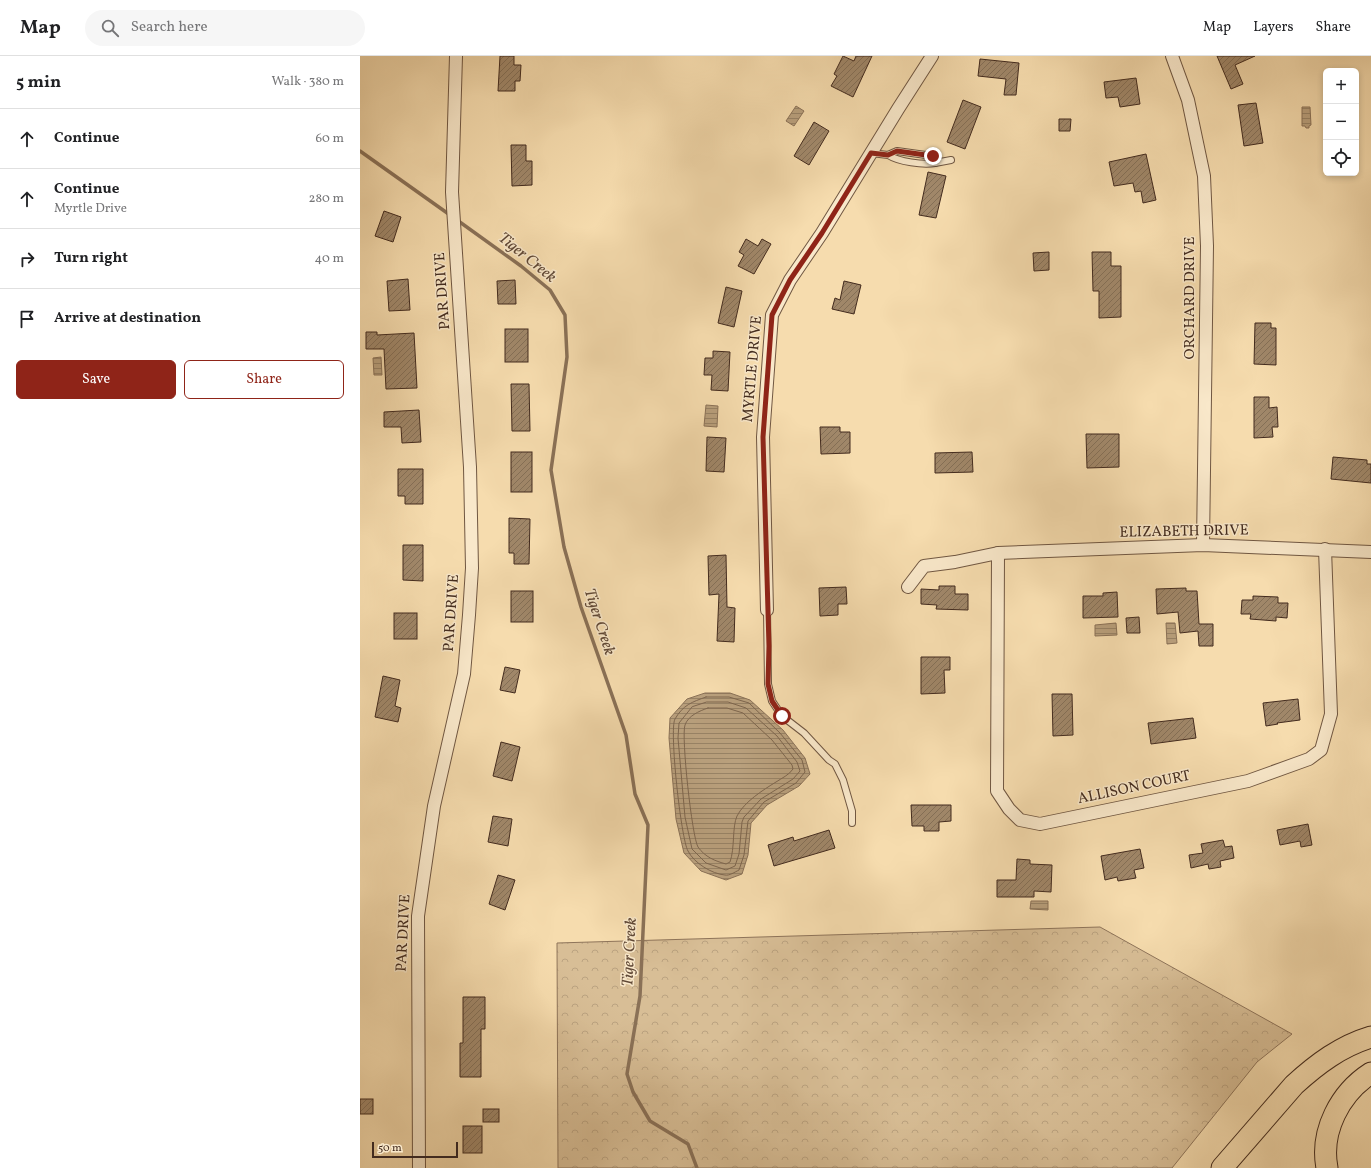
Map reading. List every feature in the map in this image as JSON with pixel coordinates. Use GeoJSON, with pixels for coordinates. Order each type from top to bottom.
{"type":"FeatureCollection","features":[{"type":"Feature","properties":{"kind":"highway"},"geometry":{"type":"LineString","coordinates":[[1222,1168],[1294,1085],[1334,1053],[1371,1037]]}},
{"type":"Feature","properties":{"kind":"highway"},"geometry":{"type":"LineString","coordinates":[[1327,1168],[1326,1143],[1331,1122],[1335,1113],[1354,1086],[1371,1073]]}},
{"type":"Feature","properties":{"kind":"street","name":"PAR DRIVE"},"geometry":{"type":"LineString","coordinates":[[418,1168],[418,916],[434,806],[464,674],[472,568],[469,459],[452,192],[456,56]]}},
{"type":"Feature","properties":{"kind":"street","name":"MYRTLE DRIVE"},"geometry":{"type":"LineString","coordinates":[[768,610],[763,437],[772,315],[790,280],[822,233],[898,108],[932,56]]}},
{"type":"Feature","properties":{"kind":"street","name":"ORCHARD DRIVE"},"geometry":{"type":"LineString","coordinates":[[1172,56],[1188,100],[1204,176],[1207,246],[1203,545]]}},
{"type":"Feature","properties":{"kind":"street","name":"ELIZABETH DRIVE"},"geometry":{"type":"LineString","coordinates":[[908,587],[924,566],[955,562],[998,553],[1203,545],[1371,552]]}},
{"type":"Feature","properties":{"kind":"street","name":"ALLISON COURT"},"geometry":{"type":"LineString","coordinates":[[998,553],[997,792],[1009,809],[1020,820],[1040,824],[1248,781],[1309,760],[1321,750],[1331,714],[1325,549]]}},
{"type":"Feature","properties":{"kind":"lane"},"geometry":{"type":"LineString","coordinates":[[871,153],[888,155],[897,151],[933,156],[935,163],[951,160]]}},
{"type":"Feature","properties":{"kind":"lane"},"geometry":{"type":"LineString","coordinates":[[768,610],[768,684],[772,701],[782,716],[804,733],[829,760],[835,764],[844,780],[852,811],[852,824]]}},
{"type":"Feature","properties":{"kind":"green space"},"geometry":{"type":"Polygon","coordinates":[[[1100,927],[1292,1034],[1257,1062],[1172,1168],[558,1168],[557,943],[1100,927]]]}},
{"type":"Feature","properties":{"kind":"water"},"geometry":{"type":"Polygon","coordinates":[[[796,106],[804,111],[794,126],[786,121],[796,106]]]}},
{"type":"Feature","properties":{"kind":"water"},"geometry":{"type":"Polygon","coordinates":[[[1302,107],[1310,107],[1311,125],[1309,128],[1302,126],[1302,107]]]}},
{"type":"Feature","properties":{"kind":"water"},"geometry":{"type":"Polygon","coordinates":[[[381,357],[382,375],[374,375],[373,358],[381,357]]]}},
{"type":"Feature","properties":{"kind":"water"},"geometry":{"type":"Polygon","coordinates":[[[706,405],[718,406],[717,427],[704,426],[706,405]]]}},
{"type":"Feature","properties":{"kind":"water"},"geometry":{"type":"Polygon","coordinates":[[[1116,623],[1117,635],[1095,636],[1095,625],[1116,623]]]}},
{"type":"Feature","properties":{"kind":"water"},"geometry":{"type":"Polygon","coordinates":[[[1166,623],[1175,623],[1177,643],[1167,644],[1166,623]]]}},
{"type":"Feature","properties":{"kind":"water"},"geometry":{"type":"Polygon","coordinates":[[[705,693],[730,693],[750,700],[783,730],[805,758],[810,774],[799,786],[767,805],[751,823],[748,855],[742,874],[726,880],[701,871],[684,853],[676,819],[669,738],[670,718],[687,699],[705,693]]]}},
{"type":"Feature","properties":{"kind":"water"},"geometry":{"type":"Polygon","coordinates":[[[1031,901],[1048,901],[1048,910],[1030,909],[1031,901]]]}},
{"type":"Feature","properties":{"kind":"building"},"geometry":{"type":"Polygon","coordinates":[[[500,56],[514,56],[514,65],[521,65],[520,81],[515,81],[515,91],[498,91],[500,56]]]}},
{"type":"Feature","properties":{"kind":"building"},"geometry":{"type":"Polygon","coordinates":[[[843,56],[854,61],[856,56],[872,56],[853,97],[831,86],[837,76],[834,74],[843,56]]]}},
{"type":"Feature","properties":{"kind":"building"},"geometry":{"type":"Polygon","coordinates":[[[1217,56],[1255,56],[1235,65],[1243,84],[1231,89],[1217,56]]]}},
{"type":"Feature","properties":{"kind":"building"},"geometry":{"type":"Polygon","coordinates":[[[980,59],[1019,63],[1016,95],[1004,95],[1006,79],[978,76],[980,59]]]}},
{"type":"Feature","properties":{"kind":"building"},"geometry":{"type":"Polygon","coordinates":[[[1136,78],[1140,104],[1120,107],[1118,97],[1106,98],[1104,82],[1136,78]]]}},
{"type":"Feature","properties":{"kind":"building"},"geometry":{"type":"Polygon","coordinates":[[[963,100],[981,107],[965,149],[947,142],[963,100]]]}},
{"type":"Feature","properties":{"kind":"building"},"geometry":{"type":"Polygon","coordinates":[[[1256,103],[1263,143],[1244,146],[1238,105],[1256,103]]]}},
{"type":"Feature","properties":{"kind":"building"},"geometry":{"type":"Polygon","coordinates":[[[1059,119],[1071,119],[1070,131],[1059,131],[1059,119]]]}},
{"type":"Feature","properties":{"kind":"building"},"geometry":{"type":"Polygon","coordinates":[[[814,122],[829,131],[809,165],[794,156],[814,122]]]}},
{"type":"Feature","properties":{"kind":"building"},"geometry":{"type":"Polygon","coordinates":[[[511,145],[526,145],[526,161],[532,161],[532,185],[512,186],[511,145]]]}},
{"type":"Feature","properties":{"kind":"building"},"geometry":{"type":"Polygon","coordinates":[[[1146,154],[1156,200],[1143,203],[1141,191],[1135,192],[1133,183],[1114,186],[1109,162],[1146,154]]]}},
{"type":"Feature","properties":{"kind":"building"},"geometry":{"type":"Polygon","coordinates":[[[928,172],[946,176],[936,218],[919,215],[928,172]]]}},
{"type":"Feature","properties":{"kind":"building"},"geometry":{"type":"Polygon","coordinates":[[[384,211],[401,217],[393,242],[375,236],[384,211]]]}},
{"type":"Feature","properties":{"kind":"building"},"geometry":{"type":"Polygon","coordinates":[[[746,239],[758,246],[762,239],[771,244],[754,274],[738,266],[744,255],[739,252],[746,239]]]}},
{"type":"Feature","properties":{"kind":"building"},"geometry":{"type":"Polygon","coordinates":[[[1049,252],[1049,270],[1034,271],[1033,253],[1049,252]]]}},
{"type":"Feature","properties":{"kind":"building"},"geometry":{"type":"Polygon","coordinates":[[[1092,252],[1111,252],[1111,266],[1121,266],[1121,317],[1099,318],[1099,291],[1093,291],[1092,252]]]}},
{"type":"Feature","properties":{"kind":"building"},"geometry":{"type":"Polygon","coordinates":[[[408,279],[410,310],[389,311],[387,281],[408,279]]]}},
{"type":"Feature","properties":{"kind":"building"},"geometry":{"type":"Polygon","coordinates":[[[515,280],[516,304],[498,304],[497,281],[515,280]]]}},
{"type":"Feature","properties":{"kind":"building"},"geometry":{"type":"Polygon","coordinates":[[[844,281],[861,285],[854,314],[832,309],[835,298],[840,300],[844,281]]]}},
{"type":"Feature","properties":{"kind":"building"},"geometry":{"type":"Polygon","coordinates":[[[726,287],[742,291],[734,327],[718,323],[726,287]]]}},
{"type":"Feature","properties":{"kind":"building"},"geometry":{"type":"Polygon","coordinates":[[[1255,323],[1271,323],[1271,328],[1276,328],[1276,365],[1254,364],[1255,323]]]}},
{"type":"Feature","properties":{"kind":"building"},"geometry":{"type":"Polygon","coordinates":[[[505,329],[528,329],[528,362],[505,362],[505,329]]]}},
{"type":"Feature","properties":{"kind":"building"},"geometry":{"type":"Polygon","coordinates":[[[366,332],[377,332],[377,335],[414,333],[417,388],[386,389],[384,349],[366,349],[366,332]]]}},
{"type":"Feature","properties":{"kind":"building"},"geometry":{"type":"Polygon","coordinates":[[[713,351],[730,352],[728,391],[711,390],[712,375],[704,375],[705,358],[713,358],[713,351]]]}},
{"type":"Feature","properties":{"kind":"building"},"geometry":{"type":"Polygon","coordinates":[[[511,384],[529,384],[530,431],[512,431],[511,384]]]}},
{"type":"Feature","properties":{"kind":"building"},"geometry":{"type":"Polygon","coordinates":[[[1254,397],[1269,397],[1269,408],[1277,407],[1278,427],[1272,427],[1273,437],[1254,438],[1254,397]]]}},
{"type":"Feature","properties":{"kind":"building"},"geometry":{"type":"Polygon","coordinates":[[[419,410],[421,442],[402,443],[401,427],[384,427],[384,412],[419,410]]]}},
{"type":"Feature","properties":{"kind":"building"},"geometry":{"type":"Polygon","coordinates":[[[820,427],[840,427],[840,432],[850,432],[850,453],[821,454],[820,427]]]}},
{"type":"Feature","properties":{"kind":"building"},"geometry":{"type":"Polygon","coordinates":[[[1086,434],[1119,434],[1119,467],[1087,468],[1086,434]]]}},
{"type":"Feature","properties":{"kind":"building"},"geometry":{"type":"Polygon","coordinates":[[[707,437],[726,438],[724,472],[706,471],[707,437]]]}},
{"type":"Feature","properties":{"kind":"building"},"geometry":{"type":"Polygon","coordinates":[[[511,452],[532,452],[532,492],[511,492],[511,452]]]}},
{"type":"Feature","properties":{"kind":"building"},"geometry":{"type":"Polygon","coordinates":[[[972,452],[973,472],[935,473],[935,453],[972,452]]]}},
{"type":"Feature","properties":{"kind":"building"},"geometry":{"type":"Polygon","coordinates":[[[1333,457],[1367,460],[1367,464],[1371,464],[1371,483],[1331,479],[1333,457]]]}},
{"type":"Feature","properties":{"kind":"building"},"geometry":{"type":"Polygon","coordinates":[[[398,469],[423,469],[423,504],[405,504],[405,496],[398,496],[398,469]]]}},
{"type":"Feature","properties":{"kind":"building"},"geometry":{"type":"Polygon","coordinates":[[[509,518],[530,519],[529,564],[514,564],[514,553],[509,553],[509,518]]]}},
{"type":"Feature","properties":{"kind":"building"},"geometry":{"type":"Polygon","coordinates":[[[403,545],[423,545],[423,581],[403,580],[403,545]]]}},
{"type":"Feature","properties":{"kind":"building"},"geometry":{"type":"Polygon","coordinates":[[[726,555],[727,607],[735,608],[734,642],[717,641],[719,594],[709,595],[708,556],[726,555]]]}},
{"type":"Feature","properties":{"kind":"building"},"geometry":{"type":"Polygon","coordinates":[[[939,586],[955,586],[955,594],[968,594],[968,610],[936,609],[937,605],[921,604],[921,589],[939,590],[939,586]]]}},
{"type":"Feature","properties":{"kind":"building"},"geometry":{"type":"Polygon","coordinates":[[[846,587],[847,604],[838,604],[838,615],[820,616],[819,588],[846,587]]]}},
{"type":"Feature","properties":{"kind":"building"},"geometry":{"type":"Polygon","coordinates":[[[1186,588],[1186,591],[1197,591],[1199,624],[1213,624],[1213,646],[1199,646],[1198,631],[1180,633],[1178,612],[1157,614],[1156,589],[1186,588]]]}},
{"type":"Feature","properties":{"kind":"building"},"geometry":{"type":"Polygon","coordinates":[[[511,591],[533,591],[533,622],[511,622],[511,591]]]}},
{"type":"Feature","properties":{"kind":"building"},"geometry":{"type":"Polygon","coordinates":[[[1117,592],[1118,617],[1083,618],[1083,596],[1103,596],[1103,593],[1117,592]]]}},
{"type":"Feature","properties":{"kind":"building"},"geometry":{"type":"Polygon","coordinates":[[[1253,596],[1278,597],[1278,603],[1288,603],[1287,618],[1276,617],[1276,621],[1250,619],[1251,614],[1241,614],[1242,600],[1253,600],[1253,596]]]}},
{"type":"Feature","properties":{"kind":"building"},"geometry":{"type":"Polygon","coordinates":[[[394,613],[417,613],[417,639],[394,639],[394,613]]]}},
{"type":"Feature","properties":{"kind":"building"},"geometry":{"type":"Polygon","coordinates":[[[1139,617],[1140,633],[1127,633],[1126,618],[1139,617]]]}},
{"type":"Feature","properties":{"kind":"building"},"geometry":{"type":"Polygon","coordinates":[[[921,657],[950,657],[950,670],[944,670],[945,693],[921,694],[921,657]]]}},
{"type":"Feature","properties":{"kind":"building"},"geometry":{"type":"Polygon","coordinates":[[[505,667],[520,670],[515,693],[500,690],[505,667]]]}},
{"type":"Feature","properties":{"kind":"building"},"geometry":{"type":"Polygon","coordinates":[[[383,676],[400,680],[395,706],[401,708],[398,722],[375,717],[383,676]]]}},
{"type":"Feature","properties":{"kind":"building"},"geometry":{"type":"Polygon","coordinates":[[[1052,694],[1072,694],[1073,735],[1053,736],[1052,694]]]}},
{"type":"Feature","properties":{"kind":"building"},"geometry":{"type":"Polygon","coordinates":[[[1298,699],[1300,720],[1266,726],[1263,703],[1298,699]]]}},
{"type":"Feature","properties":{"kind":"building"},"geometry":{"type":"Polygon","coordinates":[[[1193,718],[1196,738],[1151,744],[1148,723],[1193,718]]]}},
{"type":"Feature","properties":{"kind":"building"},"geometry":{"type":"Polygon","coordinates":[[[501,742],[520,747],[512,781],[493,776],[501,742]]]}},
{"type":"Feature","properties":{"kind":"building"},"geometry":{"type":"Polygon","coordinates":[[[911,805],[951,805],[951,821],[939,822],[939,831],[924,831],[924,826],[912,826],[911,805]]]}},
{"type":"Feature","properties":{"kind":"building"},"geometry":{"type":"Polygon","coordinates":[[[493,816],[512,819],[508,846],[488,842],[493,816]]]}},
{"type":"Feature","properties":{"kind":"building"},"geometry":{"type":"Polygon","coordinates":[[[1308,824],[1312,845],[1301,847],[1300,841],[1280,845],[1277,830],[1308,824]]]}},
{"type":"Feature","properties":{"kind":"building"},"geometry":{"type":"Polygon","coordinates":[[[829,830],[835,848],[774,866],[768,845],[793,837],[794,841],[829,830]]]}},
{"type":"Feature","properties":{"kind":"building"},"geometry":{"type":"Polygon","coordinates":[[[1223,840],[1225,847],[1232,846],[1234,858],[1220,861],[1221,867],[1209,869],[1208,864],[1191,868],[1189,855],[1203,853],[1201,844],[1223,840]]]}},
{"type":"Feature","properties":{"kind":"building"},"geometry":{"type":"Polygon","coordinates":[[[1140,849],[1144,868],[1134,870],[1136,878],[1118,881],[1117,877],[1105,880],[1101,856],[1140,849]]]}},
{"type":"Feature","properties":{"kind":"building"},"geometry":{"type":"Polygon","coordinates":[[[1017,859],[1030,860],[1030,864],[1052,865],[1051,892],[1034,891],[1034,897],[997,897],[997,880],[1016,880],[1017,859]]]}},
{"type":"Feature","properties":{"kind":"building"},"geometry":{"type":"Polygon","coordinates":[[[498,875],[515,880],[505,910],[489,904],[498,875]]]}},
{"type":"Feature","properties":{"kind":"building"},"geometry":{"type":"Polygon","coordinates":[[[463,997],[485,997],[485,1029],[481,1029],[481,1077],[460,1077],[460,1043],[463,1043],[463,997]]]}},
{"type":"Feature","properties":{"kind":"building"},"geometry":{"type":"Polygon","coordinates":[[[360,1099],[373,1099],[373,1114],[360,1114],[360,1099]]]}},
{"type":"Feature","properties":{"kind":"building"},"geometry":{"type":"Polygon","coordinates":[[[483,1109],[499,1109],[499,1122],[483,1122],[483,1109]]]}},
{"type":"Feature","properties":{"kind":"building"},"geometry":{"type":"Polygon","coordinates":[[[463,1126],[482,1126],[482,1153],[463,1153],[463,1126]]]}},
{"type":"Feature","properties":{"kind":"waterway","name":"Tiger Creek"},"geometry":{"type":"LineString","coordinates":[[360,151],[450,215]]}},
{"type":"Feature","properties":{"kind":"waterway","name":"Tiger Creek"},"geometry":{"type":"LineString","coordinates":[[457,220],[521,266],[550,290],[565,315],[567,357],[551,470],[564,547],[581,607],[626,735],[635,794],[648,825],[640,996],[627,1074],[633,1092],[650,1121],[688,1144],[697,1168]]}},
{"type":"Feature","properties":{"kind":"route"},"geometry":{"type":"LineString","coordinates":[[782,716],[772,701],[768,684],[769,646],[763,437],[772,315],[790,280],[822,233],[871,153],[888,155],[897,151],[933,156]]}}]}
